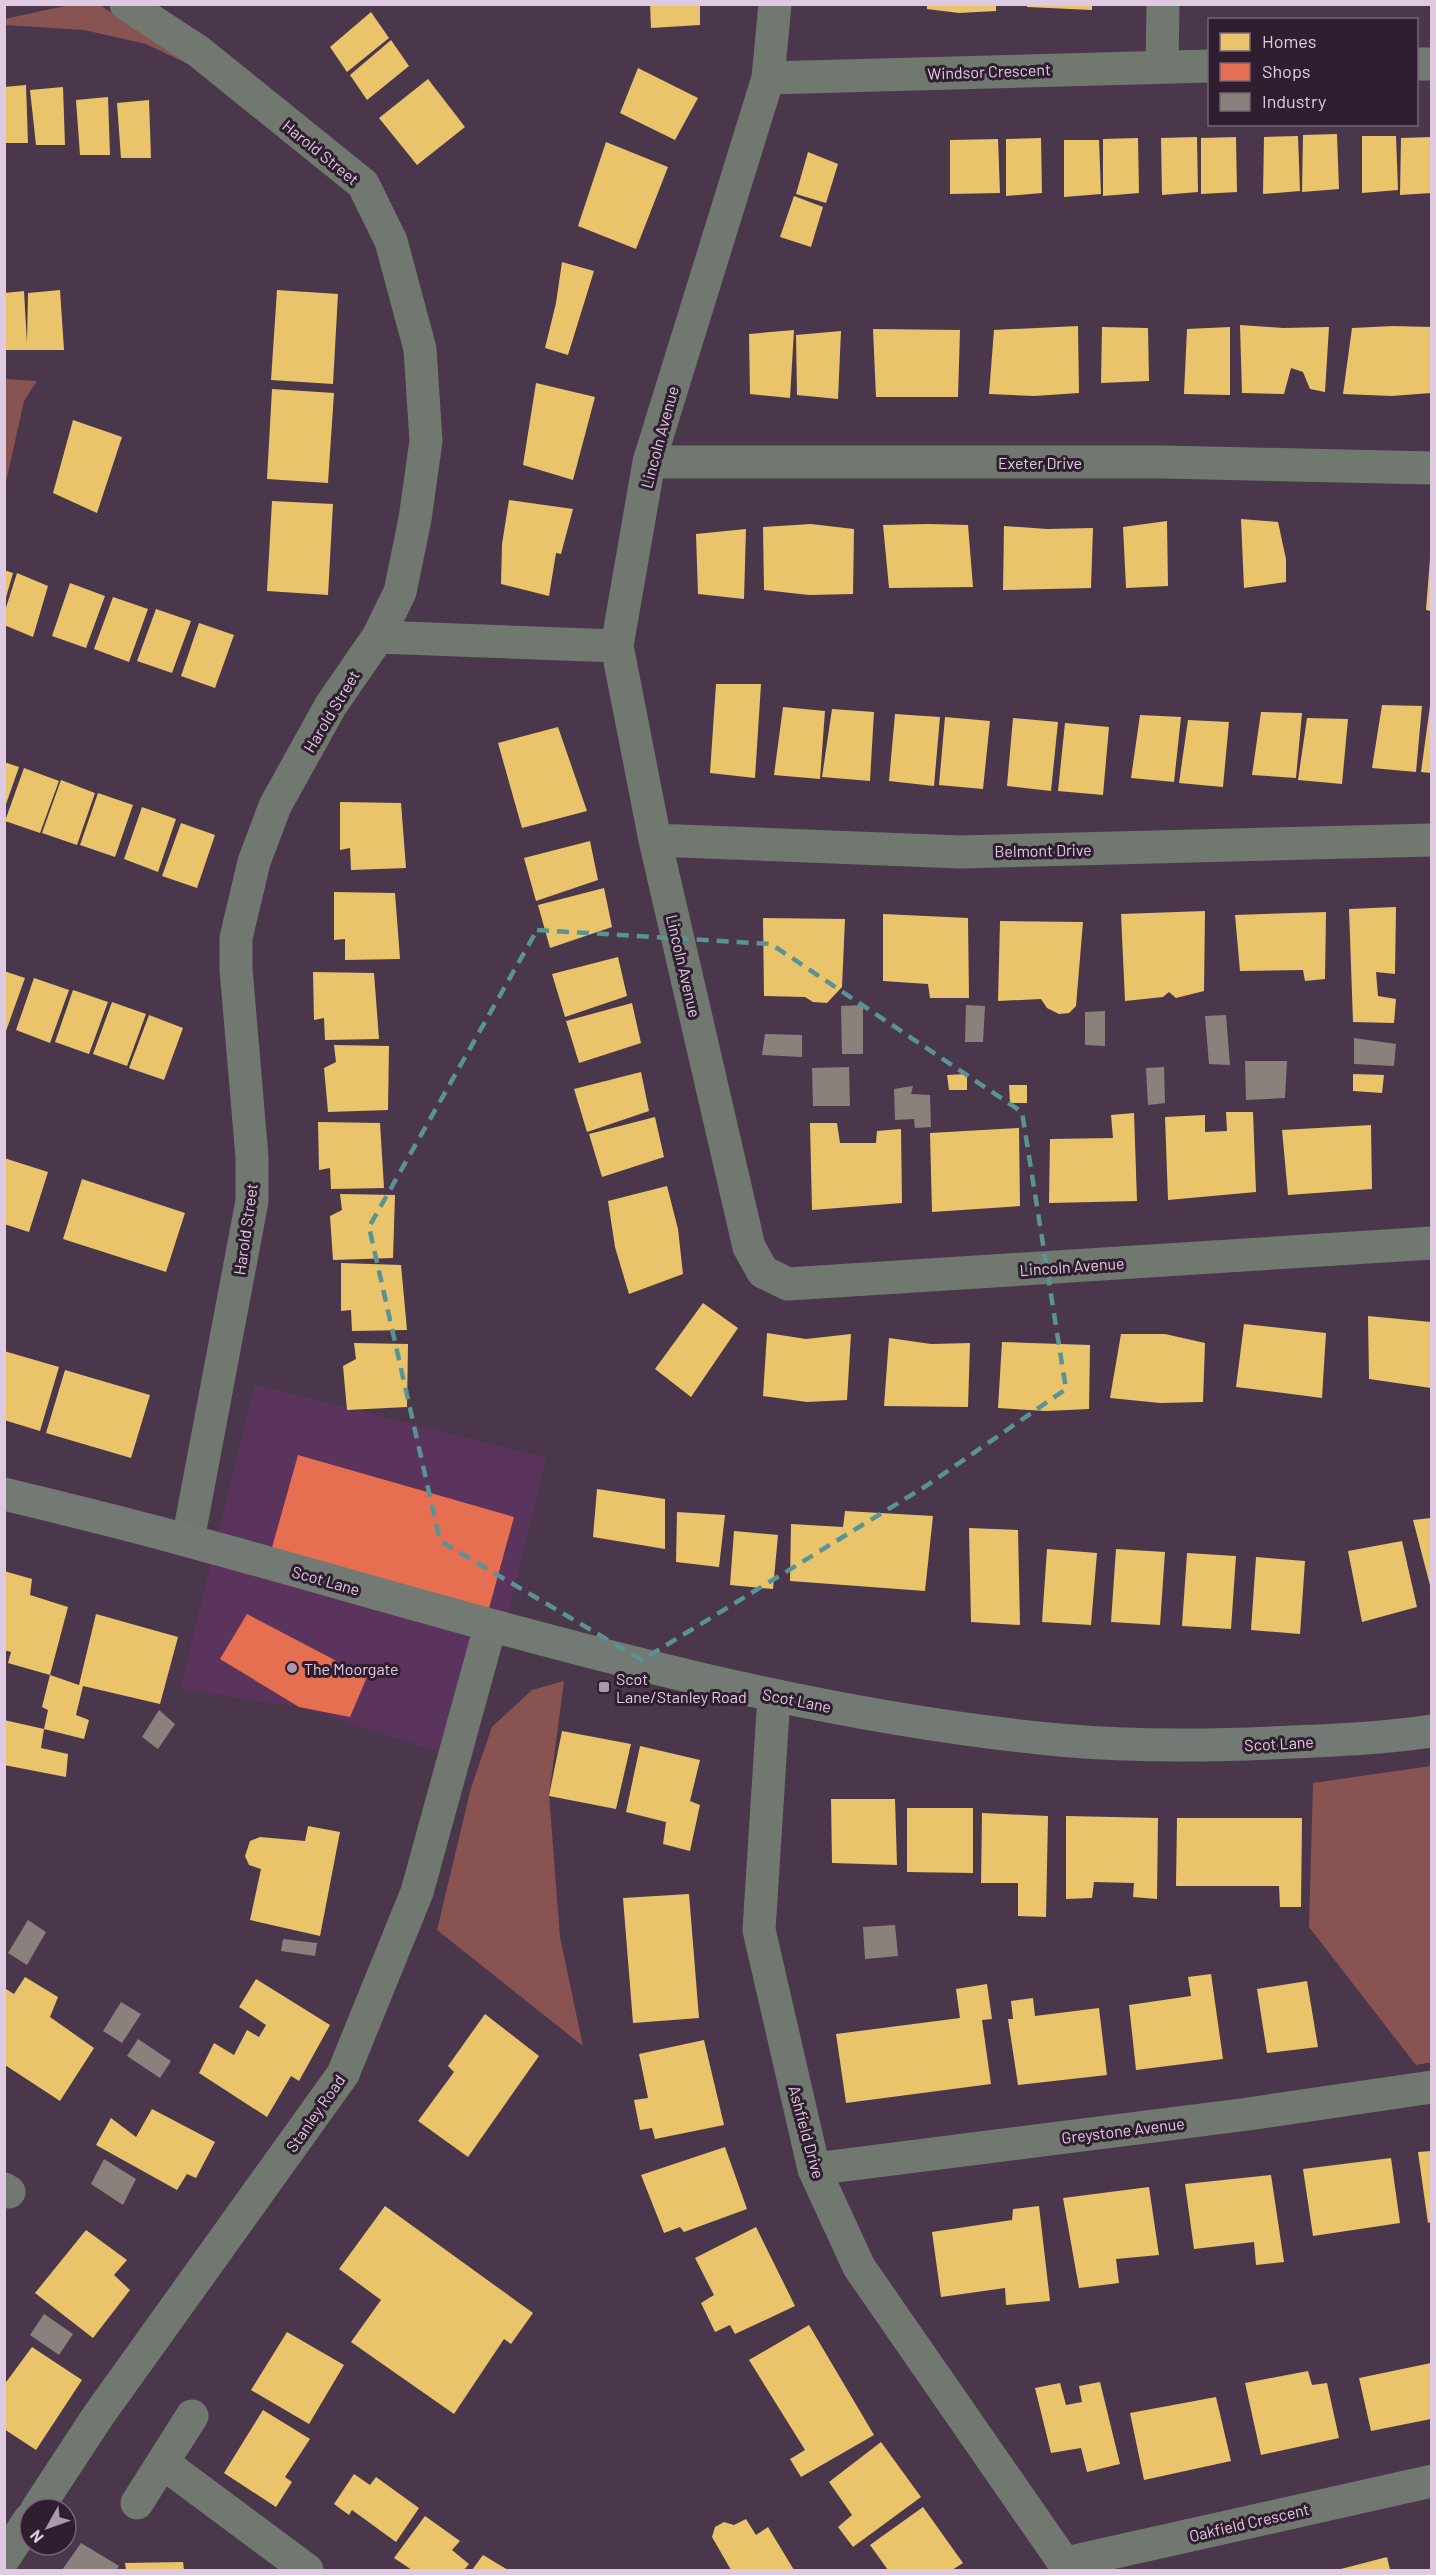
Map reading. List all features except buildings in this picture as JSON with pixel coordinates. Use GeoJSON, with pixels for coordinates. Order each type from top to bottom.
{"type":"FeatureCollection","features":[{"type":"Feature","properties":{"kind":"main road","name":"Scot Lane"},"geometry":{"type":"LineString","coordinates":[[4,1494],[188,1540],[490,1627],[774,1696],[918,1723],[1062,1740],[1225,1746],[1384,1738],[1431,1731]]}},
{"type":"Feature","properties":{"kind":"street","name":"Harold Street"},"geometry":{"type":"LineString","coordinates":[[126,4],[198,51],[363,184],[391,241],[420,349],[426,441],[415,519],[399,592],[378,637],[332,705],[275,806],[254,862],[236,938],[236,969],[252,1157],[252,1201],[188,1540]]}},
{"type":"Feature","properties":{"kind":"street","name":"Lincoln Avenue"},"geometry":{"type":"LineString","coordinates":[[775,4],[768,78],[649,462],[617,646],[655,840],[749,1247],[763,1272],[788,1284],[1431,1239]]}},
{"type":"Feature","properties":{"kind":"street"},"geometry":{"type":"LineString","coordinates":[[1162,66],[1163,4]]}},
{"type":"Feature","properties":{"kind":"street","name":"Windsor Crescent"},"geometry":{"type":"LineString","coordinates":[[768,78],[1208,66]]}},
{"type":"Feature","properties":{"kind":"street","name":"Exeter Drive"},"geometry":{"type":"LineString","coordinates":[[649,462],[1164,462],[1431,468]]}},
{"type":"Feature","properties":{"kind":"street"},"geometry":{"type":"LineString","coordinates":[[378,637],[617,646]]}},
{"type":"Feature","properties":{"kind":"street","name":"Belmont Drive"},"geometry":{"type":"LineString","coordinates":[[655,840],[960,852],[1431,840]]}},
{"type":"Feature","properties":{"kind":"street","name":"Stanley Road"},"geometry":{"type":"LineString","coordinates":[[45,2497],[136,2361],[343,2074],[417,1893],[490,1627]]}},
{"type":"Feature","properties":{"kind":"street","name":"Ashfield Drive"},"geometry":{"type":"LineString","coordinates":[[774,1696],[759,1930],[814,2169],[859,2267],[1067,2567]]}},
{"type":"Feature","properties":{"kind":"street","name":"Greystone Avenue"},"geometry":{"type":"LineString","coordinates":[[814,2169],[1241,2115],[1431,2087]]}},
{"type":"Feature","properties":{"kind":"street"},"geometry":{"type":"LineString","coordinates":[[137,2503],[192,2416]]}},
{"type":"Feature","properties":{"kind":"street"},"geometry":{"type":"LineString","coordinates":[[163,2463],[307,2571]]}},
{"type":"Feature","properties":{"kind":"street","name":"Oakfield Crescent"},"geometry":{"type":"LineString","coordinates":[[1067,2567],[1431,2481]]}},
{"type":"Feature","properties":{"kind":"street"},"geometry":{"type":"LineString","coordinates":[[4,2558],[18,2537]]}},
{"type":"Feature","properties":{"kind":"highlighted area"},"geometry":{"type":"Polygon","coordinates":[[[537,930],[771,944],[1022,1112],[1066,1389],[926,1486],[642,1660],[440,1541],[369,1227],[537,930]]]}},
{"type":"Feature","properties":{"kind":"shaded area"},"geometry":{"type":"Polygon","coordinates":[[[69,5],[100,5],[194,67],[146,44],[84,30],[5,25],[5,19],[69,5]]]}},
{"type":"Feature","properties":{"kind":"shaded area"},"geometry":{"type":"Polygon","coordinates":[[[5,379],[37,381],[24,401],[5,486],[5,379]]]}},
{"type":"Feature","properties":{"kind":"shaded area"},"geometry":{"type":"Polygon","coordinates":[[[255,1385],[546,1458],[471,1762],[299,1707],[180,1689],[255,1385]]]}},
{"type":"Feature","properties":{"kind":"shaded area"},"geometry":{"type":"Polygon","coordinates":[[[564,1681],[549,1795],[560,1937],[583,2046],[437,1930],[471,1788],[492,1727],[532,1690],[564,1681]]]}},
{"type":"Feature","properties":{"kind":"shaded area"},"geometry":{"type":"Polygon","coordinates":[[[1431,1766],[1432,2062],[1416,2065],[1309,1927],[1313,1783],[1431,1766]]]}},
{"type":"Feature","properties":{"kind":"place","name":"The Moorgate"},"geometry":{"type":"Point","coordinates":[292,1668]}},
{"type":"Feature","properties":{"kind":"place","name":"Scot Lane/Stanley Road"},"geometry":{"type":"Point","coordinates":[604,1687]}}]}
